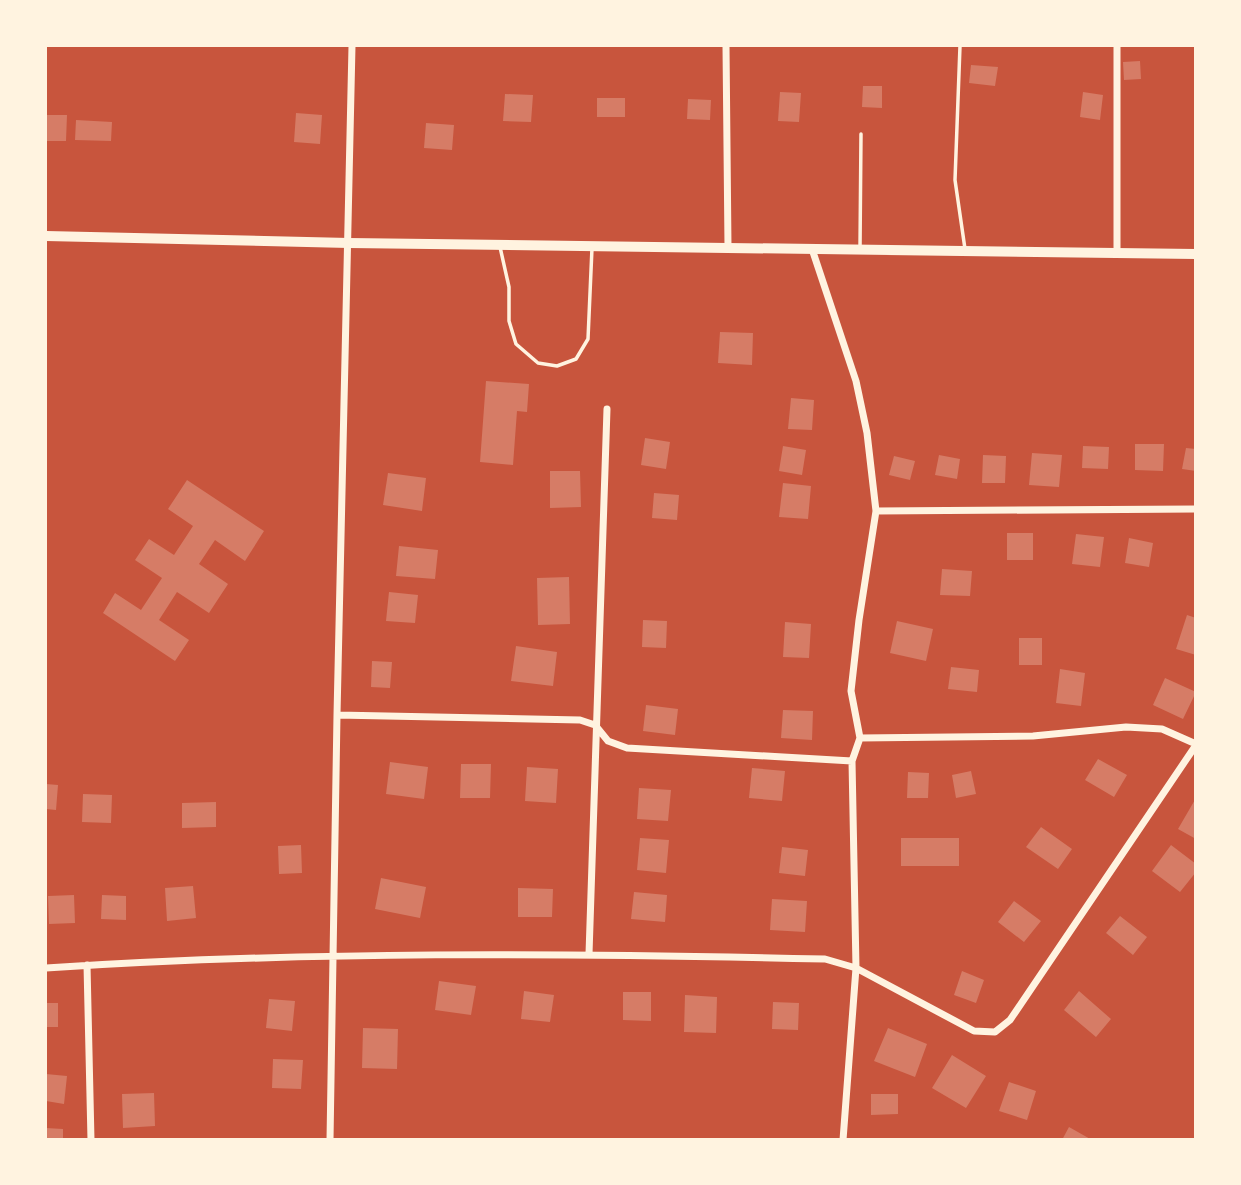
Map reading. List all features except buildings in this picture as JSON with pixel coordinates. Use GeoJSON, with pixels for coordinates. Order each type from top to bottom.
{"type":"FeatureCollection","features":[{"type":"Feature","properties":{"kind":"street"},"geometry":{"type":"LineString","coordinates":[[330,1139],[352,46]]}},
{"type":"Feature","properties":{"kind":"street"},"geometry":{"type":"LineString","coordinates":[[726,46],[727,247]]}},
{"type":"Feature","properties":{"kind":"street"},"geometry":{"type":"LineString","coordinates":[[1117,46],[1117,254]]}},
{"type":"Feature","properties":{"kind":"street"},"geometry":{"type":"LineString","coordinates":[[46,236],[348,243],[1195,254]]}},
{"type":"Feature","properties":{"kind":"street"},"geometry":{"type":"LineString","coordinates":[[812,249],[856,381],[867,433],[876,511],[851,691],[860,738],[852,761],[856,968],[843,1139]]}},
{"type":"Feature","properties":{"kind":"street"},"geometry":{"type":"LineString","coordinates":[[589,954],[607,409]]}},
{"type":"Feature","properties":{"kind":"street"},"geometry":{"type":"LineString","coordinates":[[876,511],[1195,509]]}},
{"type":"Feature","properties":{"kind":"street"},"geometry":{"type":"LineString","coordinates":[[337,715],[580,720],[595,725],[608,741],[627,748],[852,761]]}},
{"type":"Feature","properties":{"kind":"street"},"geometry":{"type":"LineString","coordinates":[[46,968],[333,955],[589,954],[825,960],[856,968],[974,1031],[995,1032],[1010,1020],[1195,745],[1162,729],[1126,727],[1033,736],[860,738]]}},
{"type":"Feature","properties":{"kind":"street"},"geometry":{"type":"LineString","coordinates":[[87,965],[91,1139]]}},
{"type":"Feature","properties":{"kind":"lane"},"geometry":{"type":"LineString","coordinates":[[960,46],[955,180],[965,252]]}},
{"type":"Feature","properties":{"kind":"lane"},"geometry":{"type":"LineString","coordinates":[[860,250],[861,134]]}},
{"type":"Feature","properties":{"kind":"lane"},"geometry":{"type":"LineString","coordinates":[[500,244],[509,287],[509,321],[516,344],[538,363],[557,366],[576,359],[588,339],[592,246]]}}]}
